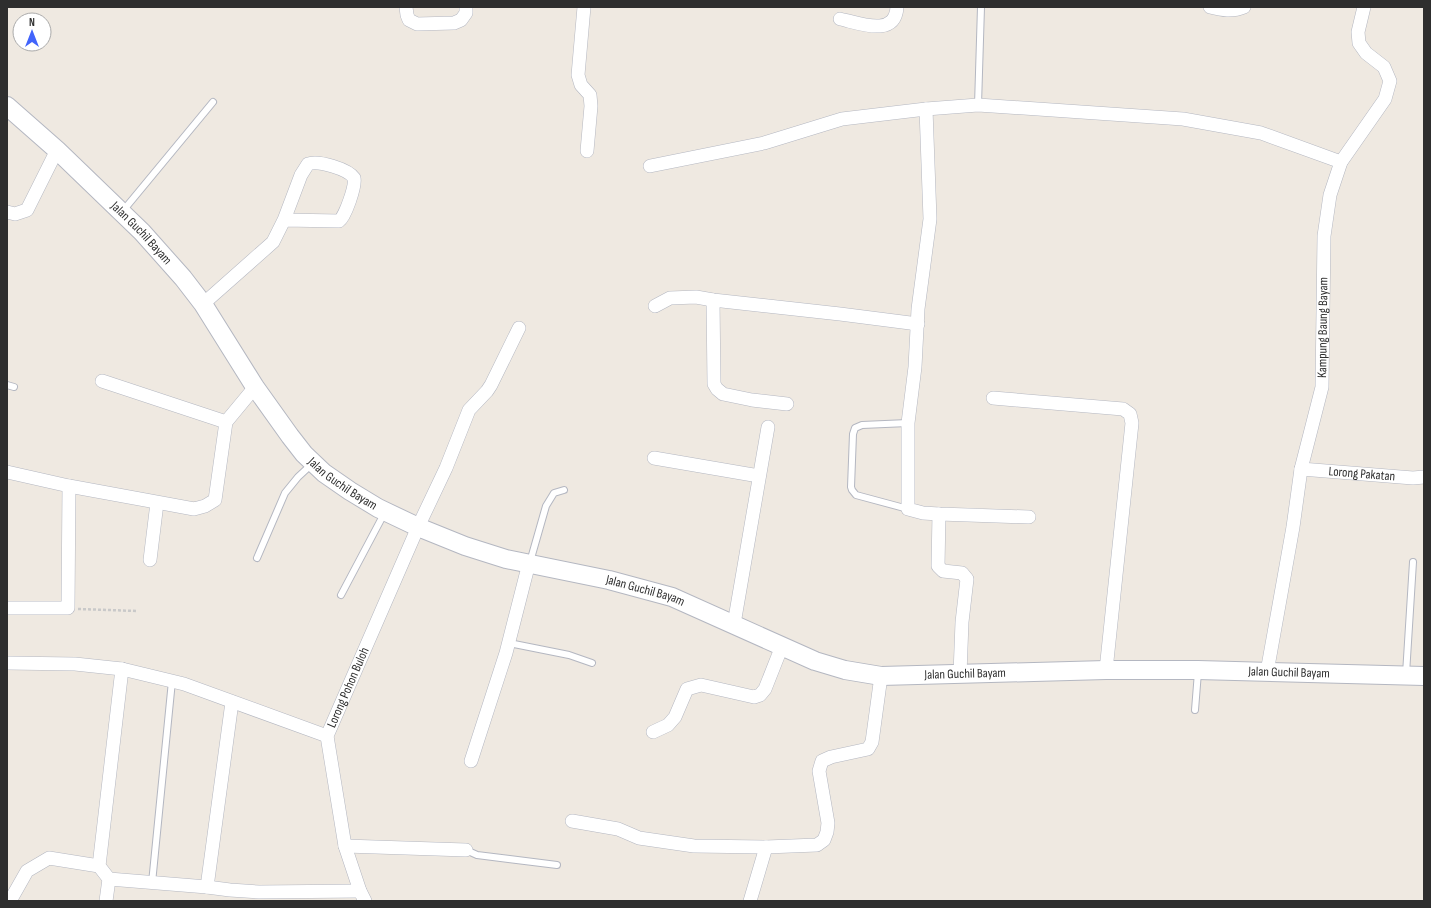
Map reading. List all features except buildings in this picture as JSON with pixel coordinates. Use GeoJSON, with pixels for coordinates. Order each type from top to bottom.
{"type":"FeatureCollection","features":[{"type":"Feature","properties":{"kind":"main road","name":"Jalan Guchil Bayam"},"geometry":{"type":"LineString","coordinates":[[7,92],[35,130]]}},
{"type":"Feature","properties":{"kind":"main road","name":"Jalan Guchil Bayam"},"geometry":{"type":"LineString","coordinates":[[7,106],[57,150],[122,212],[173,267],[203,304],[255,387],[290,436],[314,463],[324,473],[350,491],[385,511],[418,527],[465,546],[506,558],[609,580],[672,597],[815,661],[838,668],[881,676],[1106,670],[1198,670],[1415,676]]}},
{"type":"Feature","properties":{"kind":"street"},"geometry":{"type":"LineString","coordinates":[[406,7],[409,20],[417,24],[454,23],[461,20],[466,13],[466,7]]}},
{"type":"Feature","properties":{"kind":"street"},"geometry":{"type":"LineString","coordinates":[[584,7],[578,75],[581,85],[590,95],[591,106],[587,151]]}},
{"type":"Feature","properties":{"kind":"street"},"geometry":{"type":"LineString","coordinates":[[840,19],[870,26],[883,26],[891,23],[896,14],[896,7]]}},
{"type":"Feature","properties":{"kind":"street"},"geometry":{"type":"LineString","coordinates":[[1210,7],[1225,10],[1237,10],[1244,7]]}},
{"type":"Feature","properties":{"kind":"street","name":"Kampung Baung Bayam"},"geometry":{"type":"LineString","coordinates":[[1266,672],[1294,527],[1301,469],[1322,388],[1324,236],[1330,195],[1342,162],[1385,99],[1390,81],[1384,67],[1366,53],[1359,43],[1358,32],[1364,7]]}},
{"type":"Feature","properties":{"kind":"street"},"geometry":{"type":"LineString","coordinates":[[650,166],[764,143],[842,119],[926,109],[978,105],[1183,119],[1261,133],[1342,162]]}},
{"type":"Feature","properties":{"kind":"street"},"geometry":{"type":"LineString","coordinates":[[926,109],[930,219],[918,309],[918,324],[908,423],[908,509],[923,513],[1029,517]]}},
{"type":"Feature","properties":{"kind":"street"},"geometry":{"type":"LineString","coordinates":[[7,212],[15,214],[27,210],[57,150]]}},
{"type":"Feature","properties":{"kind":"street"},"geometry":{"type":"LineString","coordinates":[[203,304],[273,242],[284,220],[301,175],[308,164],[316,163],[336,168],[348,173],[354,178],[354,184],[344,215],[338,221],[284,220]]}},
{"type":"Feature","properties":{"kind":"street"},"geometry":{"type":"LineString","coordinates":[[655,306],[670,298],[696,297],[918,324]]}},
{"type":"Feature","properties":{"kind":"street"},"geometry":{"type":"LineString","coordinates":[[713,300],[714,384],[717,389],[723,394],[787,404]]}},
{"type":"Feature","properties":{"kind":"street","name":"Lorong Pohon Buloh"},"geometry":{"type":"LineString","coordinates":[[363,896],[345,846],[327,736],[418,527],[446,468],[469,410],[491,385],[519,328]]}},
{"type":"Feature","properties":{"kind":"street"},"geometry":{"type":"LineString","coordinates":[[102,381],[226,422]]}},
{"type":"Feature","properties":{"kind":"street"},"geometry":{"type":"LineString","coordinates":[[7,472],[157,503],[194,509],[205,506],[215,500],[226,422],[255,387]]}},
{"type":"Feature","properties":{"kind":"street"},"geometry":{"type":"LineString","coordinates":[[993,398],[1123,409],[1130,414],[1132,423],[1106,670]]}},
{"type":"Feature","properties":{"kind":"street"},"geometry":{"type":"LineString","coordinates":[[734,624],[768,427]]}},
{"type":"Feature","properties":{"kind":"street"},"geometry":{"type":"LineString","coordinates":[[654,458],[759,476]]}},
{"type":"Feature","properties":{"kind":"street","name":"Lorong Pakatan"},"geometry":{"type":"LineString","coordinates":[[1301,469],[1413,478],[1424,477]]}},
{"type":"Feature","properties":{"kind":"street"},"geometry":{"type":"LineString","coordinates":[[7,608],[68,608],[69,486]]}},
{"type":"Feature","properties":{"kind":"street"},"geometry":{"type":"LineString","coordinates":[[150,560],[157,503]]}},
{"type":"Feature","properties":{"kind":"street"},"geometry":{"type":"LineString","coordinates":[[939,514],[938,566],[943,571],[962,573],[967,579],[962,622],[960,674]]}},
{"type":"Feature","properties":{"kind":"street"},"geometry":{"type":"LineString","coordinates":[[471,761],[509,643],[529,563]]}},
{"type":"Feature","properties":{"kind":"street"},"geometry":{"type":"LineString","coordinates":[[653,732],[668,725],[675,717],[687,689],[700,685],[754,697],[760,695],[766,689],[782,646]]}},
{"type":"Feature","properties":{"kind":"street"},"geometry":{"type":"LineString","coordinates":[[7,663],[75,664],[122,669],[184,684],[327,736]]}},
{"type":"Feature","properties":{"kind":"street"},"geometry":{"type":"LineString","coordinates":[[99,866],[122,669]]}},
{"type":"Feature","properties":{"kind":"street"},"geometry":{"type":"LineString","coordinates":[[572,821],[618,829],[639,838],[694,846],[766,847],[817,845],[824,840],[828,823],[819,771],[822,762],[831,757],[868,749],[873,738],[881,676]]}},
{"type":"Feature","properties":{"kind":"street"},"geometry":{"type":"LineString","coordinates":[[207,887],[232,702]]}},
{"type":"Feature","properties":{"kind":"street"},"geometry":{"type":"LineString","coordinates":[[345,846],[466,850]]}},
{"type":"Feature","properties":{"kind":"street"},"geometry":{"type":"LineString","coordinates":[[750,901],[766,847]]}},
{"type":"Feature","properties":{"kind":"street"},"geometry":{"type":"LineString","coordinates":[[10,901],[27,871],[49,858],[99,866],[110,879],[152,884],[207,887],[230,890],[238,893],[259,892],[363,896]]}},
{"type":"Feature","properties":{"kind":"street"},"geometry":{"type":"LineString","coordinates":[[106,901],[110,879]]}},
{"type":"Feature","properties":{"kind":"lane"},"geometry":{"type":"LineString","coordinates":[[978,105],[981,7]]}},
{"type":"Feature","properties":{"kind":"lane"},"geometry":{"type":"LineString","coordinates":[[122,212],[213,102]]}},
{"type":"Feature","properties":{"kind":"lane"},"geometry":{"type":"LineString","coordinates":[[7,385],[14,387]]}},
{"type":"Feature","properties":{"kind":"lane"},"geometry":{"type":"LineString","coordinates":[[908,423],[862,425],[855,428],[853,434],[852,487],[852,490],[856,495],[908,509]]}},
{"type":"Feature","properties":{"kind":"lane"},"geometry":{"type":"LineString","coordinates":[[257,558],[286,493],[298,477],[314,463]]}},
{"type":"Feature","properties":{"kind":"lane"},"geometry":{"type":"LineString","coordinates":[[529,563],[546,506],[554,493],[564,490]]}},
{"type":"Feature","properties":{"kind":"lane"},"geometry":{"type":"LineString","coordinates":[[341,595],[385,511]]}},
{"type":"Feature","properties":{"kind":"lane"},"geometry":{"type":"LineString","coordinates":[[1413,562],[1415,676]]}},
{"type":"Feature","properties":{"kind":"lane"},"geometry":{"type":"LineString","coordinates":[[509,643],[569,656],[592,663]]}},
{"type":"Feature","properties":{"kind":"lane"},"geometry":{"type":"LineString","coordinates":[[1195,710],[1198,670]]}},
{"type":"Feature","properties":{"kind":"lane"},"geometry":{"type":"LineString","coordinates":[[152,884],[172,681]]}},
{"type":"Feature","properties":{"kind":"lane"},"geometry":{"type":"LineString","coordinates":[[466,850],[476,855],[557,865]]}},
{"type":"Feature","properties":{"kind":"path"},"geometry":{"type":"LineString","coordinates":[[68,608],[137,611]]}}]}
